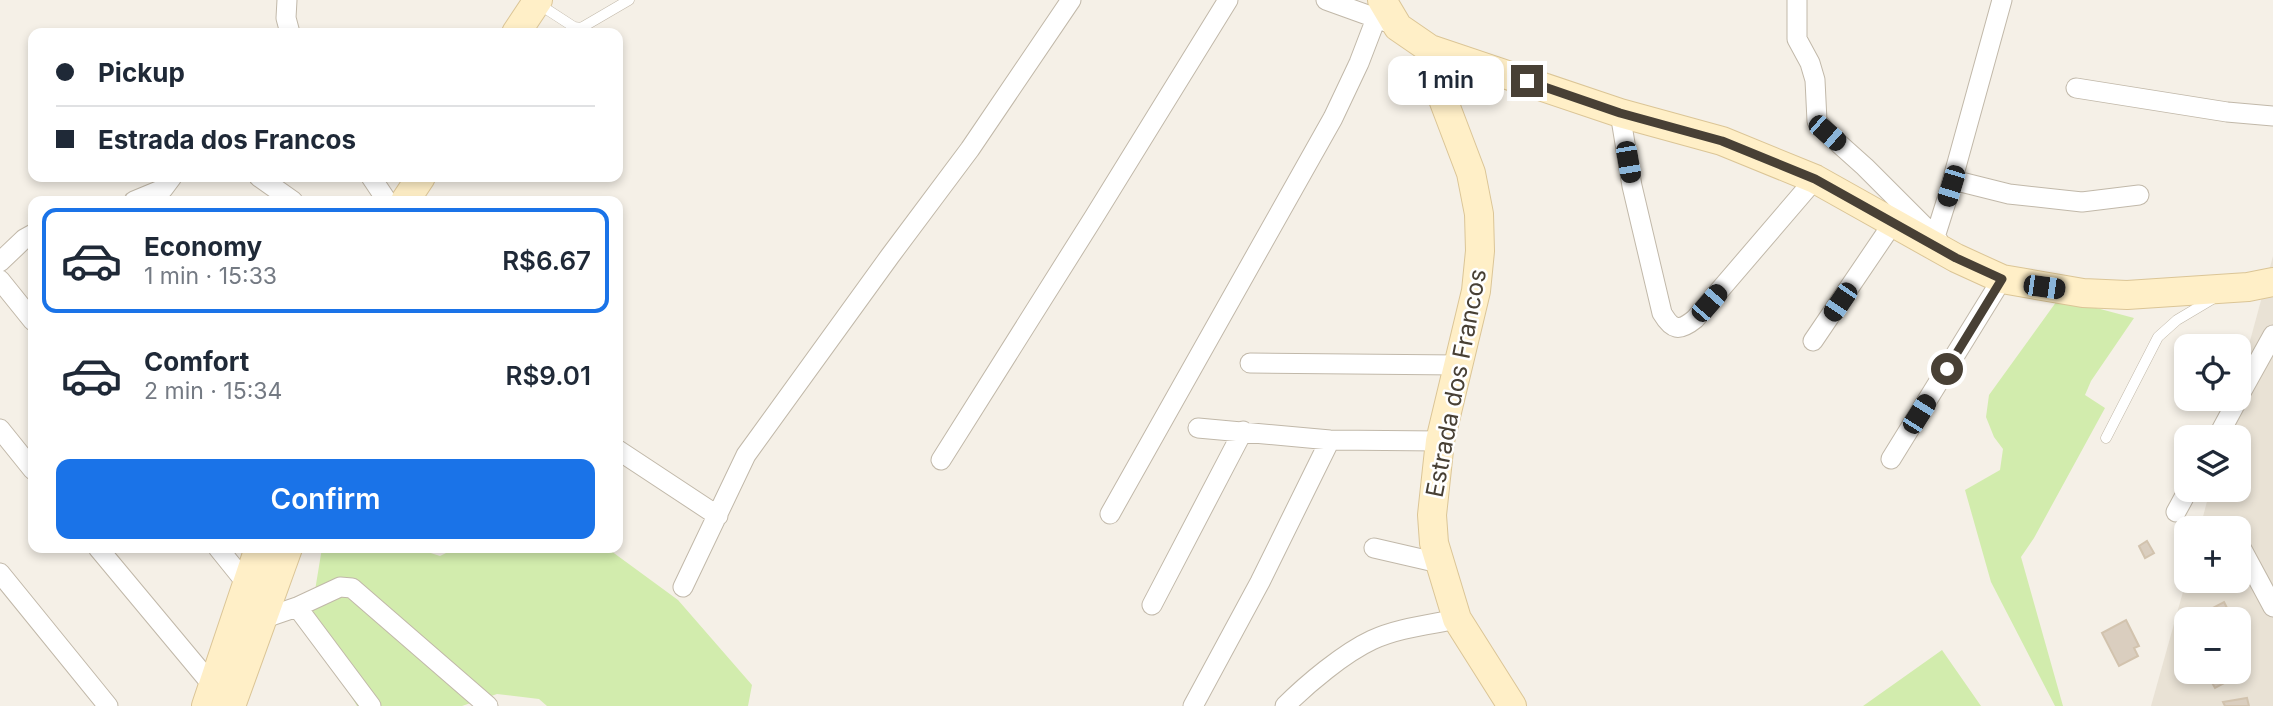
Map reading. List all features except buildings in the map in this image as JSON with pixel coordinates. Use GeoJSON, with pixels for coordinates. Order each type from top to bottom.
{"type":"FeatureCollection","features":[{"type":"Feature","properties":{"kind":"street"},"geometry":{"type":"LineString","coordinates":[[287,0],[289,28]]}},
{"type":"Feature","properties":{"kind":"street"},"geometry":{"type":"LineString","coordinates":[[683,587],[746,455],[971,149],[1071,0]]}},
{"type":"Feature","properties":{"kind":"street"},"geometry":{"type":"LineString","coordinates":[[941,460],[1228,0]]}},
{"type":"Feature","properties":{"kind":"street"},"geometry":{"type":"LineString","coordinates":[[1326,0],[1386,14],[1430,49],[1620,113],[1722,141],[1815,179],[1956,258],[2002,279],[2083,293],[2127,295],[2229,289],[2273,282]]}},
{"type":"Feature","properties":{"kind":"street"},"geometry":{"type":"LineString","coordinates":[[1797,0],[1797,39],[1810,63],[1815,80],[1817,121],[1956,258]]}},
{"type":"Feature","properties":{"kind":"street"},"geometry":{"type":"LineString","coordinates":[[1951,186],[2002,0]]}},
{"type":"Feature","properties":{"kind":"street"},"geometry":{"type":"LineString","coordinates":[[519,28],[537,1]]}},
{"type":"Feature","properties":{"kind":"street"},"geometry":{"type":"LineString","coordinates":[[1110,514],[1333,118],[1386,14]]}},
{"type":"Feature","properties":{"kind":"street","name":"Estrada dos Francos"},"geometry":{"type":"LineString","coordinates":[[1430,49],[1438,86],[1471,173],[1479,214],[1480,251],[1476,291],[1440,441],[1432,515],[1434,543],[1457,619],[1512,706]]}},
{"type":"Feature","properties":{"kind":"street"},"geometry":{"type":"LineString","coordinates":[[2076,88],[2227,112],[2273,116]]}},
{"type":"Feature","properties":{"kind":"street"},"geometry":{"type":"LineString","coordinates":[[1620,113],[1632,186],[1661,313],[1667,323],[1675,328],[1685,327],[1695,319],[1815,179]]}},
{"type":"Feature","properties":{"kind":"street"},"geometry":{"type":"LineString","coordinates":[[1935,237],[1953,180],[2009,194],[2082,202],[2139,195]]}},
{"type":"Feature","properties":{"kind":"street"},"geometry":{"type":"LineString","coordinates":[[267,182],[286,196]]}},
{"type":"Feature","properties":{"kind":"street"},"geometry":{"type":"LineString","coordinates":[[149,196],[169,189]]}},
{"type":"Feature","properties":{"kind":"street"},"geometry":{"type":"LineString","coordinates":[[1813,341],[1893,223]]}},
{"type":"Feature","properties":{"kind":"street"},"geometry":{"type":"LineString","coordinates":[[0,262],[28,237]]}},
{"type":"Feature","properties":{"kind":"street"},"geometry":{"type":"LineString","coordinates":[[1891,459],[2002,279]]}},
{"type":"Feature","properties":{"kind":"street"},"geometry":{"type":"LineString","coordinates":[[0,280],[28,315]]}},
{"type":"Feature","properties":{"kind":"street"},"geometry":{"type":"LineString","coordinates":[[2251,375],[2273,335]]}},
{"type":"Feature","properties":{"kind":"street"},"geometry":{"type":"LineString","coordinates":[[1250,363],[1458,365]]}},
{"type":"Feature","properties":{"kind":"street"},"geometry":{"type":"LineString","coordinates":[[1198,428],[1330,440],[1440,441]]}},
{"type":"Feature","properties":{"kind":"street"},"geometry":{"type":"LineString","coordinates":[[0,429],[28,464]]}},
{"type":"Feature","properties":{"kind":"street"},"geometry":{"type":"LineString","coordinates":[[1152,605],[1243,431]]}},
{"type":"Feature","properties":{"kind":"street"},"geometry":{"type":"LineString","coordinates":[[1193,706],[1254,593],[1330,440]]}},
{"type":"Feature","properties":{"kind":"street"},"geometry":{"type":"LineString","coordinates":[[623,453],[718,516]]}},
{"type":"Feature","properties":{"kind":"street"},"geometry":{"type":"LineString","coordinates":[[2176,512],[2181,502]]}},
{"type":"Feature","properties":{"kind":"street"},"geometry":{"type":"LineString","coordinates":[[1374,548],[1439,563]]}},
{"type":"Feature","properties":{"kind":"street"},"geometry":{"type":"LineString","coordinates":[[102,553],[217,699]]}},
{"type":"Feature","properties":{"kind":"street"},"geometry":{"type":"LineString","coordinates":[[222,553],[247,584]]}},
{"type":"Feature","properties":{"kind":"street"},"geometry":{"type":"LineString","coordinates":[[217,699],[257,553]]}},
{"type":"Feature","properties":{"kind":"street"},"geometry":{"type":"LineString","coordinates":[[217,699],[262,619],[287,553]]}},
{"type":"Feature","properties":{"kind":"street"},"geometry":{"type":"LineString","coordinates":[[2251,566],[2273,607]]}},
{"type":"Feature","properties":{"kind":"street"},"geometry":{"type":"LineString","coordinates":[[0,573],[108,706]]}},
{"type":"Feature","properties":{"kind":"street"},"geometry":{"type":"LineString","coordinates":[[262,619],[297,607],[340,587],[352,588],[488,706]]}},
{"type":"Feature","properties":{"kind":"street"},"geometry":{"type":"LineString","coordinates":[[297,607],[371,706]]}},
{"type":"Feature","properties":{"kind":"street"},"geometry":{"type":"LineString","coordinates":[[1284,706],[1306,685],[1371,640],[1399,630],[1457,619]]}},
{"type":"Feature","properties":{"kind":"lane"},"geometry":{"type":"LineString","coordinates":[[537,1],[574,27],[581,28],[629,0]]}},
{"type":"Feature","properties":{"kind":"lane"},"geometry":{"type":"LineString","coordinates":[[2106,438],[2158,337],[2177,320],[2229,289]]}},
{"type":"Feature","properties":{"kind":"shaded area"},"geometry":{"type":"Polygon","coordinates":[[[2273,256],[2273,706],[2151,706],[2174,624],[2174,684],[2251,684],[2251,607],[2179,607],[2183,593],[2251,593],[2251,516],[2203,516],[2207,502],[2251,502],[2251,425],[2227,425],[2231,411],[2251,411],[2251,337],[2273,256]]]}},
{"type":"Feature","properties":{"kind":"green space"},"geometry":{"type":"Polygon","coordinates":[[[2059,298],[2134,318],[2091,381],[2085,395],[2105,408],[2021,557],[2063,706],[2055,706],[1991,582],[1965,490],[2000,470],[2003,449],[1994,437],[1986,417],[1989,395],[2059,298]]]}},
{"type":"Feature","properties":{"kind":"green space"},"geometry":{"type":"Polygon","coordinates":[[[321,553],[431,553],[440,556],[446,553],[614,553],[678,600],[752,685],[748,706],[547,706],[539,699],[497,694],[462,706],[357,706],[309,627],[321,553]]]}},
{"type":"Feature","properties":{"kind":"green space"},"geometry":{"type":"Polygon","coordinates":[[[1942,650],[1981,706],[1863,706],[1942,650]]]}},
{"type":"Feature","properties":{"kind":"route"},"geometry":{"type":"LineString","coordinates":[[1527,81],[1620,113],[1722,141],[1815,179],[1956,258],[2002,279],[1947,369]]}}]}
